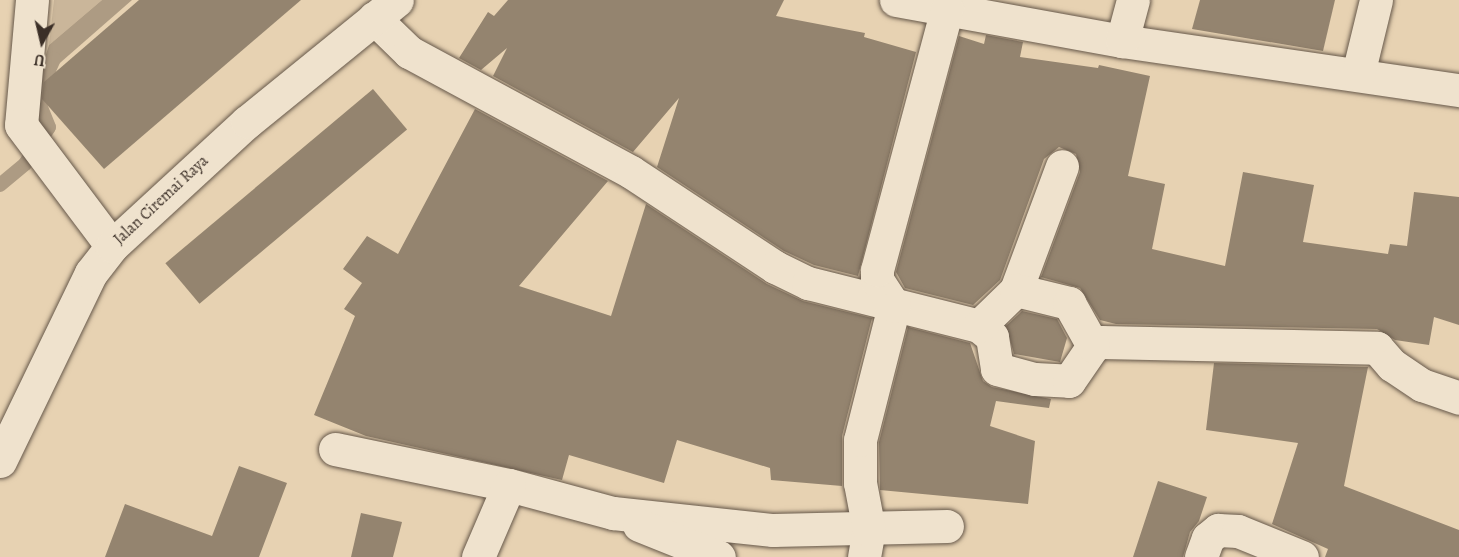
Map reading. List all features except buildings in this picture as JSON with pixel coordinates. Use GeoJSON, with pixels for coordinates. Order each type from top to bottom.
{"type":"FeatureCollection","features":[{"type":"Feature","properties":{"kind":"street"},"geometry":{"type":"LineString","coordinates":[[32,0],[17,132],[59,175],[112,246]]}},
{"type":"Feature","properties":{"kind":"street"},"geometry":{"type":"LineString","coordinates":[[897,0],[1122,41],[1459,90]]}},
{"type":"Feature","properties":{"kind":"street"},"geometry":{"type":"LineString","coordinates":[[1122,41],[1133,0]]}},
{"type":"Feature","properties":{"kind":"street"},"geometry":{"type":"LineString","coordinates":[[1358,74],[1376,0]]}},
{"type":"Feature","properties":{"kind":"street"},"geometry":{"type":"LineString","coordinates":[[386,9],[409,52],[631,172],[775,267],[808,284],[979,326],[992,337],[997,369],[1035,379],[1069,381],[1093,346],[1101,342],[1377,348],[1392,365],[1422,385],[1459,398]]}},
{"type":"Feature","properties":{"kind":"street","name":"Jalan Ciremai Raya"},"geometry":{"type":"LineString","coordinates":[[0,461],[91,273],[112,246],[247,122],[386,9]]}},
{"type":"Feature","properties":{"kind":"street"},"geometry":{"type":"LineString","coordinates":[[867,543],[860,483],[860,440],[894,306],[877,280],[877,270],[947,9]]}},
{"type":"Feature","properties":{"kind":"street"},"geometry":{"type":"LineString","coordinates":[[979,326],[1016,290],[1062,166]]}},
{"type":"Feature","properties":{"kind":"street"},"geometry":{"type":"LineString","coordinates":[[1016,290],[1069,303],[1093,346]]}},
{"type":"Feature","properties":{"kind":"street"},"geometry":{"type":"LineString","coordinates":[[335,449],[509,485],[613,513],[773,530],[867,543],[947,526]]}},
{"type":"Feature","properties":{"kind":"street"},"geometry":{"type":"LineString","coordinates":[[477,557],[509,485]]}},
{"type":"Feature","properties":{"kind":"street"},"geometry":{"type":"LineString","coordinates":[[613,513],[700,554]]}},
{"type":"Feature","properties":{"kind":"street"},"geometry":{"type":"LineString","coordinates":[[1201,557],[1208,538],[1218,530],[1238,531],[1302,557]]}},
{"type":"Feature","properties":{"kind":"shaded area"},"geometry":{"type":"Polygon","coordinates":[[[54,0],[102,0],[49,45],[54,0]]]}},
{"type":"Feature","properties":{"kind":"shaded area"},"geometry":{"type":"Polygon","coordinates":[[[102,0],[132,0],[37,83],[49,45],[102,0]]]}},
{"type":"Feature","properties":{"kind":"waterway"},"geometry":{"type":"LineString","coordinates":[[0,185],[25,164],[49,127],[37,97],[54,59]]}}]}
